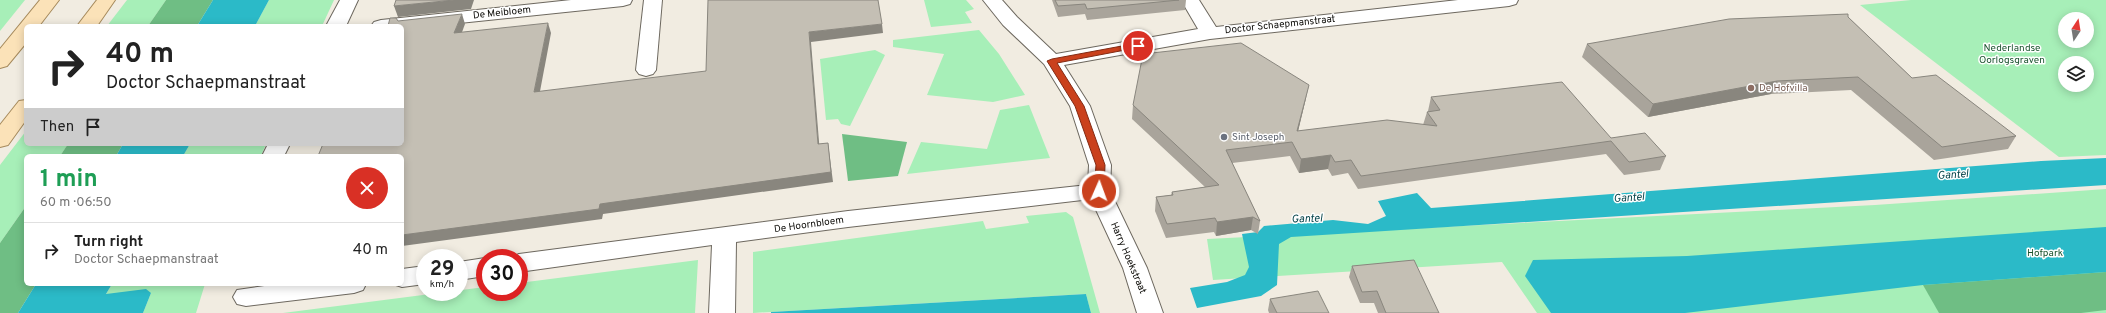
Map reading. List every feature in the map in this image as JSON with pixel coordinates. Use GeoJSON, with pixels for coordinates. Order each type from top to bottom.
{"type":"FeatureCollection","features":[{"type":"Feature","properties":{"kind":"main road"},"geometry":{"type":"LineString","coordinates":[[31,24],[50,0]]}},
{"type":"Feature","properties":{"kind":"main road"},"geometry":{"type":"LineString","coordinates":[[88,24],[106,0]]}},
{"type":"Feature","properties":{"kind":"main road"},"geometry":{"type":"LineString","coordinates":[[0,62],[24,32]]}},
{"type":"Feature","properties":{"kind":"main road"},"geometry":{"type":"LineString","coordinates":[[0,140],[24,109]]}},
{"type":"Feature","properties":{"kind":"street"},"geometry":{"type":"LineString","coordinates":[[337,24],[349,0]]}},
{"type":"Feature","properties":{"kind":"street","name":"De Meibloem"},"geometry":{"type":"LineString","coordinates":[[401,24],[623,0]]}},
{"type":"Feature","properties":{"kind":"street"},"geometry":{"type":"LineString","coordinates":[[646,70],[653,0]]}},
{"type":"Feature","properties":{"kind":"street","name":"Harry Hoekstraat"},"geometry":{"type":"LineString","coordinates":[[992,0],[1010,21],[1052,61],[1080,106],[1100,165],[1099,191],[1135,268],[1150,313]]}},
{"type":"Feature","properties":{"kind":"street"},"geometry":{"type":"LineString","coordinates":[[1190,0],[1210,33]]}},
{"type":"Feature","properties":{"kind":"street","name":"Doctor Schaepmanstraat"},"geometry":{"type":"LineString","coordinates":[[1052,61],[1210,33],[1415,5],[1509,0]]}},
{"type":"Feature","properties":{"kind":"street","name":"De Hoornbloem"},"geometry":{"type":"LineString","coordinates":[[528,262],[724,237],[848,219],[1099,191]]}},
{"type":"Feature","properties":{"kind":"street"},"geometry":{"type":"LineString","coordinates":[[722,313],[724,237]]}},
{"type":"Feature","properties":{"kind":"street"},"geometry":{"type":"LineString","coordinates":[[404,278],[416,276]]}},
{"type":"Feature","properties":{"kind":"street"},"geometry":{"type":"LineString","coordinates":[[240,298],[338,286]]}},
{"type":"Feature","properties":{"kind":"green space"},"geometry":{"type":"Polygon","coordinates":[[[0,0],[25,0],[0,31],[0,0]]]}},
{"type":"Feature","properties":{"kind":"green space"},"geometry":{"type":"Polygon","coordinates":[[[127,0],[166,0],[149,24],[109,24],[127,0]]]}},
{"type":"Feature","properties":{"kind":"green space"},"geometry":{"type":"Polygon","coordinates":[[[166,0],[213,0],[198,24],[149,24],[166,0]]]}},
{"type":"Feature","properties":{"kind":"green space"},"geometry":{"type":"Polygon","coordinates":[[[269,0],[334,0],[323,24],[256,24],[269,0]]]}},
{"type":"Feature","properties":{"kind":"green space"},"geometry":{"type":"Polygon","coordinates":[[[924,0],[966,0],[974,9],[965,12],[972,23],[931,27],[924,0]]]}},
{"type":"Feature","properties":{"kind":"green space","name":"Nederlandse Oorlogsgraven"},"geometry":{"type":"Polygon","coordinates":[[[1911,0],[2106,0],[2106,155],[2059,157],[1860,5],[1911,0]]]}},
{"type":"Feature","properties":{"kind":"green space"},"geometry":{"type":"Polygon","coordinates":[[[979,30],[999,54],[1025,95],[993,102],[927,95],[944,54],[893,47],[893,40],[979,30]]]}},
{"type":"Feature","properties":{"kind":"green space"},"geometry":{"type":"Polygon","coordinates":[[[875,50],[885,55],[850,126],[841,124],[838,119],[826,120],[820,59],[875,50]]]}},
{"type":"Feature","properties":{"kind":"green space"},"geometry":{"type":"Polygon","coordinates":[[[1029,105],[1050,158],[907,174],[921,142],[987,149],[1000,110],[1029,105]]]}},
{"type":"Feature","properties":{"kind":"green space"},"geometry":{"type":"Polygon","coordinates":[[[24,134],[24,146],[67,146],[61,154],[24,154],[24,209],[0,243],[0,165],[24,134]]]}},
{"type":"Feature","properties":{"kind":"green space"},"geometry":{"type":"Polygon","coordinates":[[[842,134],[907,142],[898,176],[848,181],[842,134]]]}},
{"type":"Feature","properties":{"kind":"green space"},"geometry":{"type":"Polygon","coordinates":[[[67,146],[122,146],[117,154],[61,154],[67,146]]]}},
{"type":"Feature","properties":{"kind":"green space"},"geometry":{"type":"Polygon","coordinates":[[[189,146],[265,146],[262,154],[184,154],[189,146]]]}},
{"type":"Feature","properties":{"kind":"green space","name":"Hofpark"},"geometry":{"type":"Polygon","coordinates":[[[2106,189],[2106,313],[1537,313],[1502,262],[1213,280],[1207,239],[1875,205],[2106,189]]]}},
{"type":"Feature","properties":{"kind":"green space"},"geometry":{"type":"Polygon","coordinates":[[[24,209],[24,286],[35,286],[18,313],[0,313],[0,243],[24,209]]]}},
{"type":"Feature","properties":{"kind":"green space"},"geometry":{"type":"Polygon","coordinates":[[[1066,212],[1073,217],[1100,313],[1091,313],[1086,294],[753,313],[753,252],[983,221],[986,229],[1029,223],[1026,216],[1066,212]]]}},
{"type":"Feature","properties":{"kind":"green space"},"geometry":{"type":"Polygon","coordinates":[[[698,260],[695,313],[283,313],[416,296],[416,301],[468,301],[468,289],[476,288],[476,301],[528,301],[528,282],[698,260]]]}},
{"type":"Feature","properties":{"kind":"green space"},"geometry":{"type":"Polygon","coordinates":[[[2106,272],[2106,310],[2081,313],[1939,313],[1923,285],[2106,272]]]}},
{"type":"Feature","properties":{"kind":"green space"},"geometry":{"type":"Polygon","coordinates":[[[111,286],[204,286],[196,313],[143,313],[151,293],[106,294],[111,286]]]}},
{"type":"Feature","properties":{"kind":"water"},"geometry":{"type":"Polygon","coordinates":[[[213,0],[269,0],[256,24],[198,24],[213,0]]]}},
{"type":"Feature","properties":{"kind":"water"},"geometry":{"type":"Polygon","coordinates":[[[122,146],[189,146],[184,154],[117,154],[122,146]]]}},
{"type":"Feature","properties":{"kind":"water","name":"Gantel"},"geometry":{"type":"Polygon","coordinates":[[[2106,158],[2106,185],[1291,237],[1279,244],[1277,285],[1261,296],[1197,308],[1190,288],[1227,282],[1245,275],[1249,267],[1242,234],[1258,232],[1264,226],[1333,220],[1368,224],[1386,216],[1378,201],[1417,193],[1431,208],[2041,161],[2106,158]]]}},
{"type":"Feature","properties":{"kind":"water"},"geometry":{"type":"Polygon","coordinates":[[[2106,227],[2106,272],[1923,285],[1685,313],[1551,313],[1525,276],[1533,260],[1687,256],[2106,227]]]}},
{"type":"Feature","properties":{"kind":"water"},"geometry":{"type":"Polygon","coordinates":[[[35,286],[111,286],[106,294],[146,289],[151,293],[143,313],[18,313],[35,286]]]}},
{"type":"Feature","properties":{"kind":"water"},"geometry":{"type":"Polygon","coordinates":[[[1086,294],[1091,313],[771,313],[771,312],[1086,294]]]}},
{"type":"Feature","properties":{"kind":"building"},"geometry":{"type":"Polygon","coordinates":[[[396,0],[454,0],[394,6],[396,0]]]}},
{"type":"Feature","properties":{"kind":"building"},"geometry":{"type":"Polygon","coordinates":[[[708,0],[878,0],[882,24],[809,32],[818,144],[828,143],[831,172],[600,204],[599,209],[404,235],[404,154],[319,154],[322,146],[404,146],[404,24],[388,24],[390,18],[396,18],[398,21],[462,14],[454,33],[548,23],[534,92],[706,71],[708,0]]]}},
{"type":"Feature","properties":{"kind":"building"},"geometry":{"type":"Polygon","coordinates":[[[1055,0],[1179,0],[1087,9],[1085,4],[1058,6],[1055,0]]]}},
{"type":"Feature","properties":{"kind":"building"},"geometry":{"type":"Polygon","coordinates":[[[1848,14],[1848,17],[1912,78],[1936,75],[2016,136],[1942,147],[1858,77],[1777,81],[1653,104],[1587,44],[1729,19],[1848,14]]]}},
{"type":"Feature","properties":{"kind":"building"},"geometry":{"type":"Polygon","coordinates":[[[1241,43],[1309,85],[1297,131],[1387,120],[1437,126],[1427,112],[1440,110],[1431,97],[1562,82],[1611,138],[1645,133],[1666,156],[1629,162],[1611,141],[1361,176],[1351,160],[1335,162],[1331,155],[1301,159],[1292,142],[1226,150],[1260,221],[1253,217],[1217,222],[1215,218],[1167,224],[1156,197],[1173,195],[1172,192],[1219,185],[1133,105],[1143,54],[1241,43]]]}},
{"type":"Feature","properties":{"kind":"building"},"geometry":{"type":"Polygon","coordinates":[[[1414,260],[1439,313],[1386,313],[1377,291],[1362,292],[1352,266],[1414,260]]]}},
{"type":"Feature","properties":{"kind":"building"},"geometry":{"type":"Polygon","coordinates":[[[1318,291],[1329,313],[1277,313],[1270,299],[1318,291]]]}},
{"type":"Feature","properties":{"kind":"place","name":"De Hofvilla"},"geometry":{"type":"Point","coordinates":[1751,88]}},
{"type":"Feature","properties":{"kind":"place","name":"Sint Joseph"},"geometry":{"type":"Point","coordinates":[1224,137]}},
{"type":"Feature","properties":{"kind":"route"},"geometry":{"type":"LineString","coordinates":[[1099,191],[1100,165],[1080,106],[1052,61],[1138,46]]}}]}
